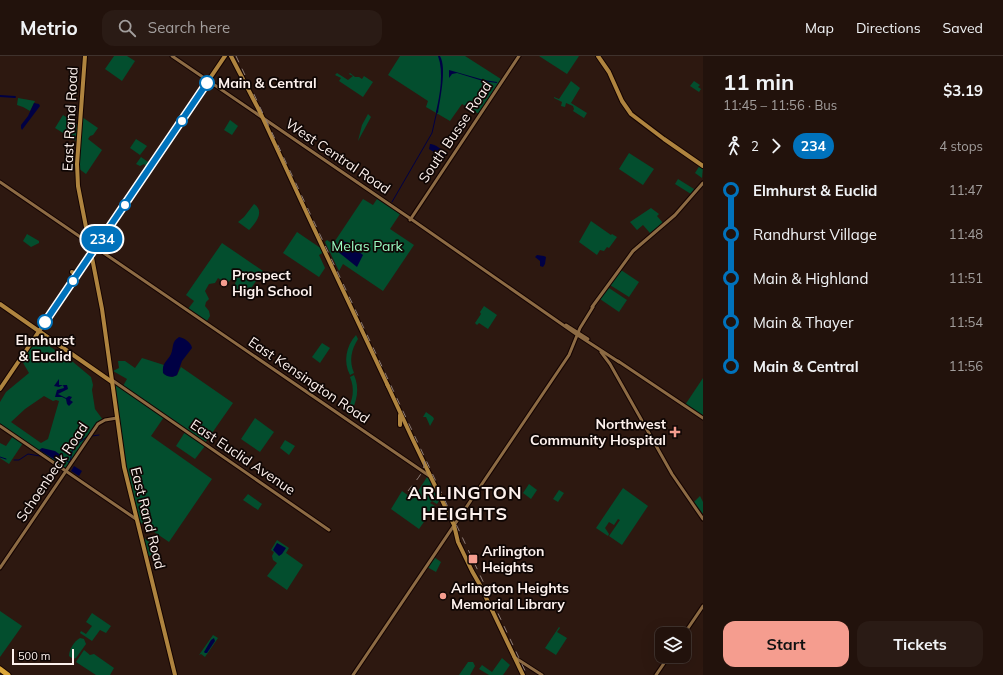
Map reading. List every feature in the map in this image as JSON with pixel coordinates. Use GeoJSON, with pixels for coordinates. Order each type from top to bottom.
{"type":"FeatureCollection","features":[{"type":"Feature","properties":{"kind":"highway"},"geometry":{"type":"LineString","coordinates":[[0,670],[7,675]]}},
{"type":"Feature","properties":{"kind":"main road","name":"East Rand Road"},"geometry":{"type":"LineString","coordinates":[[85,56],[77,164],[78,186],[102,309],[111,378],[115,386],[117,418],[124,466],[176,675]]}},
{"type":"Feature","properties":{"kind":"main road","name":"West Central Road"},"geometry":{"type":"LineString","coordinates":[[172,56],[598,347]]}},
{"type":"Feature","properties":{"kind":"main road"},"geometry":{"type":"LineString","coordinates":[[0,390],[225,56]]}},
{"type":"Feature","properties":{"kind":"main road"},"geometry":{"type":"LineString","coordinates":[[231,56],[258,109],[266,120],[268,129],[343,291],[341,294],[346,297],[382,372],[400,413],[402,424],[408,429],[406,433],[410,434],[424,470],[431,477],[454,525]]}},
{"type":"Feature","properties":{"kind":"main road","name":"South Busse Road"},"geometry":{"type":"LineString","coordinates":[[410,219],[519,56]]}},
{"type":"Feature","properties":{"kind":"main road"},"geometry":{"type":"LineString","coordinates":[[598,56],[609,72],[629,112],[651,130],[703,164]]}},
{"type":"Feature","properties":{"kind":"main road"},"geometry":{"type":"LineString","coordinates":[[266,120],[268,129]]}},
{"type":"Feature","properties":{"kind":"main road"},"geometry":{"type":"LineString","coordinates":[[688,201],[703,180]]}},
{"type":"Feature","properties":{"kind":"main road"},"geometry":{"type":"LineString","coordinates":[[0,182],[96,248]]}},
{"type":"Feature","properties":{"kind":"main road"},"geometry":{"type":"LineString","coordinates":[[353,675],[453,530],[454,525],[509,445],[567,356],[577,333],[593,307],[626,259],[638,246],[642,247],[642,243],[675,215],[703,183]]}},
{"type":"Feature","properties":{"kind":"main road"},"geometry":{"type":"LineString","coordinates":[[84,240],[87,240],[89,237]]}},
{"type":"Feature","properties":{"kind":"main road","name":"East Kensington Road"},"geometry":{"type":"LineString","coordinates":[[96,248],[424,470]]}},
{"type":"Feature","properties":{"kind":"main road"},"geometry":{"type":"LineString","coordinates":[[40,331],[92,260]]}},
{"type":"Feature","properties":{"kind":"main road"},"geometry":{"type":"LineString","coordinates":[[72,272],[76,274],[79,272]]}},
{"type":"Feature","properties":{"kind":"main road"},"geometry":{"type":"LineString","coordinates":[[0,303],[111,378]]}},
{"type":"Feature","properties":{"kind":"main road"},"geometry":{"type":"LineString","coordinates":[[598,347],[703,419]]}},
{"type":"Feature","properties":{"kind":"main road"},"geometry":{"type":"LineString","coordinates":[[598,347],[610,364],[672,474],[703,518]]}},
{"type":"Feature","properties":{"kind":"main road"},"geometry":{"type":"LineString","coordinates":[[607,354],[610,364]]}},
{"type":"Feature","properties":{"kind":"main road","name":"East Euclid Avenue"},"geometry":{"type":"LineString","coordinates":[[111,378],[144,403],[329,530]]}},
{"type":"Feature","properties":{"kind":"main road","name":"East Euclid Avenue"},"geometry":{"type":"LineString","coordinates":[[115,386],[144,403]]}},
{"type":"Feature","properties":{"kind":"main road","name":"Schoenbeck Road"},"geometry":{"type":"LineString","coordinates":[[0,568],[98,424],[105,420],[117,418]]}},
{"type":"Feature","properties":{"kind":"main road"},"geometry":{"type":"LineString","coordinates":[[0,426],[136,519]]}},
{"type":"Feature","properties":{"kind":"main road"},"geometry":{"type":"LineString","coordinates":[[453,530],[514,656],[518,661],[523,675]]}},
{"type":"Feature","properties":{"kind":"main road"},"geometry":{"type":"LineString","coordinates":[[689,627],[703,606]]}},
{"type":"Feature","properties":{"kind":"main road"},"geometry":{"type":"LineString","coordinates":[[514,656],[542,675]]}},
{"type":"Feature","properties":{"kind":"main road"},"geometry":{"type":"LineString","coordinates":[[518,661],[530,666]]}},
{"type":"Feature","properties":{"kind":"main road"},"geometry":{"type":"LineString","coordinates":[[656,675],[664,663]]}},
{"type":"Feature","properties":{"kind":"green space"},"geometry":{"type":"Polygon","coordinates":[[[114,56],[127,56],[135,61],[122,81],[105,69],[114,56]]]}},
{"type":"Feature","properties":{"kind":"green space"},"geometry":{"type":"Polygon","coordinates":[[[400,56],[465,56],[501,79],[479,114],[462,104],[450,121],[426,107],[428,101],[388,75],[400,56]]]}},
{"type":"Feature","properties":{"kind":"green space"},"geometry":{"type":"Polygon","coordinates":[[[539,56],[579,56],[567,74],[539,56]]]}},
{"type":"Feature","properties":{"kind":"green space"},"geometry":{"type":"Polygon","coordinates":[[[337,73],[348,80],[353,76],[349,74],[350,73],[355,77],[362,79],[364,76],[373,82],[363,97],[339,81],[341,78],[335,75],[337,73]]]}},
{"type":"Feature","properties":{"kind":"green space"},"geometry":{"type":"Polygon","coordinates":[[[571,81],[580,88],[571,103],[587,113],[584,118],[573,111],[573,106],[566,103],[565,107],[561,106],[562,102],[554,98],[559,99],[571,81]]]}},
{"type":"Feature","properties":{"kind":"green space"},"geometry":{"type":"Polygon","coordinates":[[[694,81],[700,85],[698,87],[701,89],[699,92],[690,86],[694,81]]]}},
{"type":"Feature","properties":{"kind":"green space"},"geometry":{"type":"Polygon","coordinates":[[[18,98],[35,101],[30,111],[17,105],[18,98]]]}},
{"type":"Feature","properties":{"kind":"green space"},"geometry":{"type":"Polygon","coordinates":[[[368,114],[371,117],[358,141],[362,125],[368,114]]]}},
{"type":"Feature","properties":{"kind":"green space"},"geometry":{"type":"Polygon","coordinates":[[[63,115],[78,125],[76,141],[55,128],[63,115]]]}},
{"type":"Feature","properties":{"kind":"green space"},"geometry":{"type":"Polygon","coordinates":[[[82,117],[98,128],[88,139],[102,150],[86,174],[78,168],[82,117]]]}},
{"type":"Feature","properties":{"kind":"green space"},"geometry":{"type":"Polygon","coordinates":[[[230,120],[238,126],[232,135],[224,130],[230,120]]]}},
{"type":"Feature","properties":{"kind":"green space"},"geometry":{"type":"Polygon","coordinates":[[[136,139],[147,146],[140,155],[130,148],[136,139]]]}},
{"type":"Feature","properties":{"kind":"green space"},"geometry":{"type":"Polygon","coordinates":[[[629,153],[654,169],[643,185],[619,169],[629,153]]]}},
{"type":"Feature","properties":{"kind":"green space"},"geometry":{"type":"Polygon","coordinates":[[[141,157],[151,164],[147,171],[147,167],[144,164],[140,166],[136,164],[141,157]]]}},
{"type":"Feature","properties":{"kind":"green space"},"geometry":{"type":"Polygon","coordinates":[[[700,165],[703,167],[702,178],[695,173],[700,165]]]}},
{"type":"Feature","properties":{"kind":"green space"},"geometry":{"type":"Polygon","coordinates":[[[678,179],[694,189],[691,194],[675,184],[678,179]]]}},
{"type":"Feature","properties":{"kind":"green space","name":"Melas Park"},"geometry":{"type":"Polygon","coordinates":[[[363,199],[373,205],[377,199],[400,214],[390,229],[414,245],[383,291],[343,264],[339,271],[325,242],[327,240],[333,244],[363,199]]]}},
{"type":"Feature","properties":{"kind":"green space"},"geometry":{"type":"Polygon","coordinates":[[[254,204],[259,210],[259,213],[257,221],[249,230],[238,222],[254,204]]]}},
{"type":"Feature","properties":{"kind":"green space"},"geometry":{"type":"Polygon","coordinates":[[[651,208],[659,214],[657,216],[663,223],[650,233],[643,225],[637,230],[630,222],[651,208]]]}},
{"type":"Feature","properties":{"kind":"green space"},"geometry":{"type":"Polygon","coordinates":[[[591,221],[611,235],[612,234],[617,237],[609,248],[607,247],[604,251],[600,250],[597,255],[579,242],[591,221]]]}},
{"type":"Feature","properties":{"kind":"green space"},"geometry":{"type":"Polygon","coordinates":[[[297,232],[319,247],[320,245],[324,252],[319,255],[325,268],[319,277],[283,253],[297,232]]]}},
{"type":"Feature","properties":{"kind":"green space"},"geometry":{"type":"Polygon","coordinates":[[[27,234],[39,241],[39,243],[31,247],[23,241],[27,234]]]}},
{"type":"Feature","properties":{"kind":"green space","name":"Prospect High School"},"geometry":{"type":"Polygon","coordinates":[[[222,243],[263,271],[245,297],[233,289],[236,281],[232,278],[227,284],[218,278],[215,283],[209,284],[205,291],[209,299],[205,306],[209,311],[210,316],[207,321],[205,321],[188,309],[194,301],[186,295],[222,243]]]}},
{"type":"Feature","properties":{"kind":"green space"},"geometry":{"type":"Polygon","coordinates":[[[621,270],[639,282],[629,297],[610,285],[621,270]]]}},
{"type":"Feature","properties":{"kind":"green space"},"geometry":{"type":"Polygon","coordinates":[[[609,288],[627,300],[619,312],[600,299],[609,288]]]}},
{"type":"Feature","properties":{"kind":"green space"},"geometry":{"type":"Polygon","coordinates":[[[484,306],[497,315],[488,329],[479,323],[477,325],[475,323],[484,306]]]}},
{"type":"Feature","properties":{"kind":"green space"},"geometry":{"type":"Polygon","coordinates":[[[356,335],[358,339],[352,351],[351,360],[354,373],[350,375],[346,360],[350,344],[356,335]]]}},
{"type":"Feature","properties":{"kind":"green space"},"geometry":{"type":"Polygon","coordinates":[[[37,338],[73,362],[91,377],[95,409],[103,420],[99,423],[66,469],[0,424],[0,402],[6,392],[29,373],[22,361],[37,338]],[[44,396],[25,409],[11,422],[41,443],[48,439],[59,401],[53,401],[44,396]]]}},
{"type":"Feature","properties":{"kind":"green space"},"geometry":{"type":"Polygon","coordinates":[[[322,343],[330,348],[320,363],[312,357],[322,343]]]}},
{"type":"Feature","properties":{"kind":"green space"},"geometry":{"type":"Polygon","coordinates":[[[142,358],[164,365],[164,374],[172,377],[177,375],[181,367],[233,403],[205,443],[123,386],[127,379],[113,371],[119,368],[118,361],[125,361],[135,368],[142,358]]]}},
{"type":"Feature","properties":{"kind":"green space"},"geometry":{"type":"Polygon","coordinates":[[[354,375],[357,385],[357,395],[350,414],[348,415],[347,411],[353,394],[350,377],[354,375]]]}},
{"type":"Feature","properties":{"kind":"green space"},"geometry":{"type":"Polygon","coordinates":[[[703,378],[703,417],[685,405],[703,378]]]}},
{"type":"Feature","properties":{"kind":"green space"},"geometry":{"type":"Polygon","coordinates":[[[116,385],[164,417],[151,436],[212,479],[169,542],[138,521],[126,468],[114,386],[116,385]]]}},
{"type":"Feature","properties":{"kind":"green space"},"geometry":{"type":"Polygon","coordinates":[[[426,412],[434,419],[430,426],[426,417],[423,417],[426,412]]]}},
{"type":"Feature","properties":{"kind":"green space"},"geometry":{"type":"Polygon","coordinates":[[[255,418],[274,432],[260,452],[241,439],[255,418]]]}},
{"type":"Feature","properties":{"kind":"green space"},"geometry":{"type":"Polygon","coordinates":[[[185,432],[205,446],[195,459],[176,446],[185,432]]]}},
{"type":"Feature","properties":{"kind":"green space"},"geometry":{"type":"Polygon","coordinates":[[[13,436],[23,443],[9,464],[0,458],[0,443],[6,446],[13,436]]]}},
{"type":"Feature","properties":{"kind":"green space"},"geometry":{"type":"Polygon","coordinates":[[[285,440],[295,446],[289,455],[280,448],[285,440]]]}},
{"type":"Feature","properties":{"kind":"green space"},"geometry":{"type":"Polygon","coordinates":[[[427,477],[430,479],[440,499],[437,504],[432,501],[430,503],[435,506],[419,529],[391,509],[402,491],[413,499],[427,477]]]}},
{"type":"Feature","properties":{"kind":"green space"},"geometry":{"type":"Polygon","coordinates":[[[529,484],[537,490],[531,499],[523,493],[529,484]]]}},
{"type":"Feature","properties":{"kind":"green space"},"geometry":{"type":"Polygon","coordinates":[[[623,488],[648,506],[622,545],[609,536],[620,520],[618,519],[614,525],[609,522],[605,528],[609,534],[608,536],[596,528],[623,488]]]}},
{"type":"Feature","properties":{"kind":"green space"},"geometry":{"type":"Polygon","coordinates":[[[559,490],[564,493],[558,502],[553,499],[559,490]]]}},
{"type":"Feature","properties":{"kind":"green space"},"geometry":{"type":"Polygon","coordinates":[[[248,494],[262,504],[258,510],[243,500],[248,494]]]}},
{"type":"Feature","properties":{"kind":"green space"},"geometry":{"type":"Polygon","coordinates":[[[700,496],[703,502],[703,514],[694,502],[700,496]]]}},
{"type":"Feature","properties":{"kind":"green space"},"geometry":{"type":"Polygon","coordinates":[[[144,538],[152,544],[149,549],[154,553],[148,557],[144,538]]]}},
{"type":"Feature","properties":{"kind":"green space"},"geometry":{"type":"Polygon","coordinates":[[[277,540],[289,548],[286,553],[303,565],[287,590],[267,576],[277,563],[273,560],[272,556],[274,552],[271,550],[277,540]]]}},
{"type":"Feature","properties":{"kind":"green space"},"geometry":{"type":"Polygon","coordinates":[[[434,557],[441,562],[436,572],[427,567],[434,557]]]}},
{"type":"Feature","properties":{"kind":"green space"},"geometry":{"type":"Polygon","coordinates":[[[0,611],[22,626],[0,657],[0,611]]]}},
{"type":"Feature","properties":{"kind":"green space"},"geometry":{"type":"Polygon","coordinates":[[[92,613],[111,626],[106,633],[100,630],[92,641],[80,633],[81,631],[86,634],[92,626],[86,622],[92,613]]]}},
{"type":"Feature","properties":{"kind":"green space"},"geometry":{"type":"Polygon","coordinates":[[[559,627],[560,628],[557,632],[567,638],[556,655],[545,648],[559,627]]]}},
{"type":"Feature","properties":{"kind":"green space"},"geometry":{"type":"Polygon","coordinates":[[[213,635],[218,638],[205,657],[201,654],[199,655],[213,635]]]}},
{"type":"Feature","properties":{"kind":"green space"},"geometry":{"type":"Polygon","coordinates":[[[80,638],[84,639],[86,644],[76,658],[73,659],[69,656],[70,651],[74,643],[80,638]]]}},
{"type":"Feature","properties":{"kind":"green space"},"geometry":{"type":"Polygon","coordinates":[[[84,650],[90,655],[94,654],[114,668],[110,675],[96,675],[76,662],[84,650]]]}},
{"type":"Feature","properties":{"kind":"green space"},"geometry":{"type":"Polygon","coordinates":[[[502,658],[510,665],[503,675],[489,675],[479,669],[482,665],[492,672],[502,658]]]}},
{"type":"Feature","properties":{"kind":"green space"},"geometry":{"type":"Polygon","coordinates":[[[468,662],[473,662],[475,666],[470,675],[459,675],[468,662]]]}},
{"type":"Feature","properties":{"kind":"shaded area"},"geometry":{"type":"Polygon","coordinates":[[[438,56],[440,56],[442,61],[443,76],[438,113],[436,112],[440,91],[441,69],[438,56]]]}},
{"type":"Feature","properties":{"kind":"shaded area"},"geometry":{"type":"Polygon","coordinates":[[[449,70],[497,83],[483,81],[457,73],[452,74],[449,78],[449,70]]]}},
{"type":"Feature","properties":{"kind":"shaded area"},"geometry":{"type":"Polygon","coordinates":[[[34,103],[39,104],[40,106],[22,130],[21,125],[28,116],[34,103]]]}},
{"type":"Feature","properties":{"kind":"shaded area"},"geometry":{"type":"Polygon","coordinates":[[[430,144],[443,151],[445,154],[443,158],[429,149],[430,144]]]}},
{"type":"Feature","properties":{"kind":"shaded area"},"geometry":{"type":"Polygon","coordinates":[[[343,241],[348,243],[363,255],[357,267],[337,251],[343,241]]]}},
{"type":"Feature","properties":{"kind":"shaded area"},"geometry":{"type":"Polygon","coordinates":[[[537,255],[546,257],[543,267],[540,266],[540,261],[535,257],[537,255]]]}},
{"type":"Feature","properties":{"kind":"shaded area"},"geometry":{"type":"Polygon","coordinates":[[[179,337],[187,341],[192,348],[182,361],[177,375],[172,377],[163,373],[163,367],[171,354],[176,339],[179,337]]]}},
{"type":"Feature","properties":{"kind":"shaded area"},"geometry":{"type":"Polygon","coordinates":[[[59,379],[59,385],[63,385],[59,387],[54,386],[59,379]]]}},
{"type":"Feature","properties":{"kind":"shaded area"},"geometry":{"type":"Polygon","coordinates":[[[63,385],[67,385],[68,389],[58,394],[66,398],[69,396],[72,397],[70,400],[73,402],[69,406],[66,399],[62,397],[55,397],[57,390],[64,388],[63,385]]]}},
{"type":"Feature","properties":{"kind":"shaded area"},"geometry":{"type":"Polygon","coordinates":[[[42,448],[55,451],[65,458],[60,458],[58,464],[57,461],[39,450],[42,448]]]}},
{"type":"Feature","properties":{"kind":"shaded area"},"geometry":{"type":"Polygon","coordinates":[[[74,466],[82,471],[79,476],[71,471],[74,466]]]}},
{"type":"Feature","properties":{"kind":"shaded area"},"geometry":{"type":"Polygon","coordinates":[[[277,543],[286,548],[279,556],[273,550],[277,543]]]}},
{"type":"Feature","properties":{"kind":"shaded area"},"geometry":{"type":"Polygon","coordinates":[[[214,638],[215,641],[207,653],[205,653],[204,652],[211,640],[214,638]]]}},
{"type":"Feature","properties":{"kind":"waterway"},"geometry":{"type":"LineString","coordinates":[[0,96],[15,97]]}},
{"type":"Feature","properties":{"kind":"waterway"},"geometry":{"type":"LineString","coordinates":[[392,202],[432,133],[437,111]]}},
{"type":"Feature","properties":{"kind":"waterway"},"geometry":{"type":"LineString","coordinates":[[92,436],[99,435]]}},
{"type":"Feature","properties":{"kind":"waterway"},"geometry":{"type":"LineString","coordinates":[[65,458],[68,462],[70,462],[73,447],[88,436]]}},
{"type":"Feature","properties":{"kind":"waterway"},"geometry":{"type":"LineString","coordinates":[[14,460],[19,460],[28,454],[40,456]]}},
{"type":"Feature","properties":{"kind":"waterway"},"geometry":{"type":"LineString","coordinates":[[0,457],[6,459]]}},
{"type":"Feature","properties":{"kind":"railway"},"geometry":{"type":"LineString","coordinates":[[236,56],[527,675]]}},
{"type":"Feature","properties":{"kind":"railway"},"geometry":{"type":"LineString","coordinates":[[408,491],[422,472],[424,467],[424,458]]}},
{"type":"Feature","properties":{"kind":"bus line","name":"234"},"geometry":{"type":"LineString","coordinates":[[45,322],[207,83]]}},
{"type":"Feature","properties":{"kind":"place","name":"Main & Central"},"geometry":{"type":"Point","coordinates":[207,83]}},
{"type":"Feature","properties":{"kind":"place","name":"Prospect High School"},"geometry":{"type":"Point","coordinates":[224,283]}},
{"type":"Feature","properties":{"kind":"place","name":"Elmhurst & Euclid"},"geometry":{"type":"Point","coordinates":[45,322]}},
{"type":"Feature","properties":{"kind":"place","name":"Northwest Community Hospital"},"geometry":{"type":"Point","coordinates":[675,432]}},
{"type":"Feature","properties":{"kind":"place","name":"Arlington Heights"},"geometry":{"type":"Point","coordinates":[473,559]}},
{"type":"Feature","properties":{"kind":"place","name":"Arlington Heights Memorial Library"},"geometry":{"type":"Point","coordinates":[443,596]}},
{"type":"Feature","properties":{"kind":"district","name":"ARLINGTON HEIGHTS"},"geometry":{"type":"Point","coordinates":[465,503]}}]}
